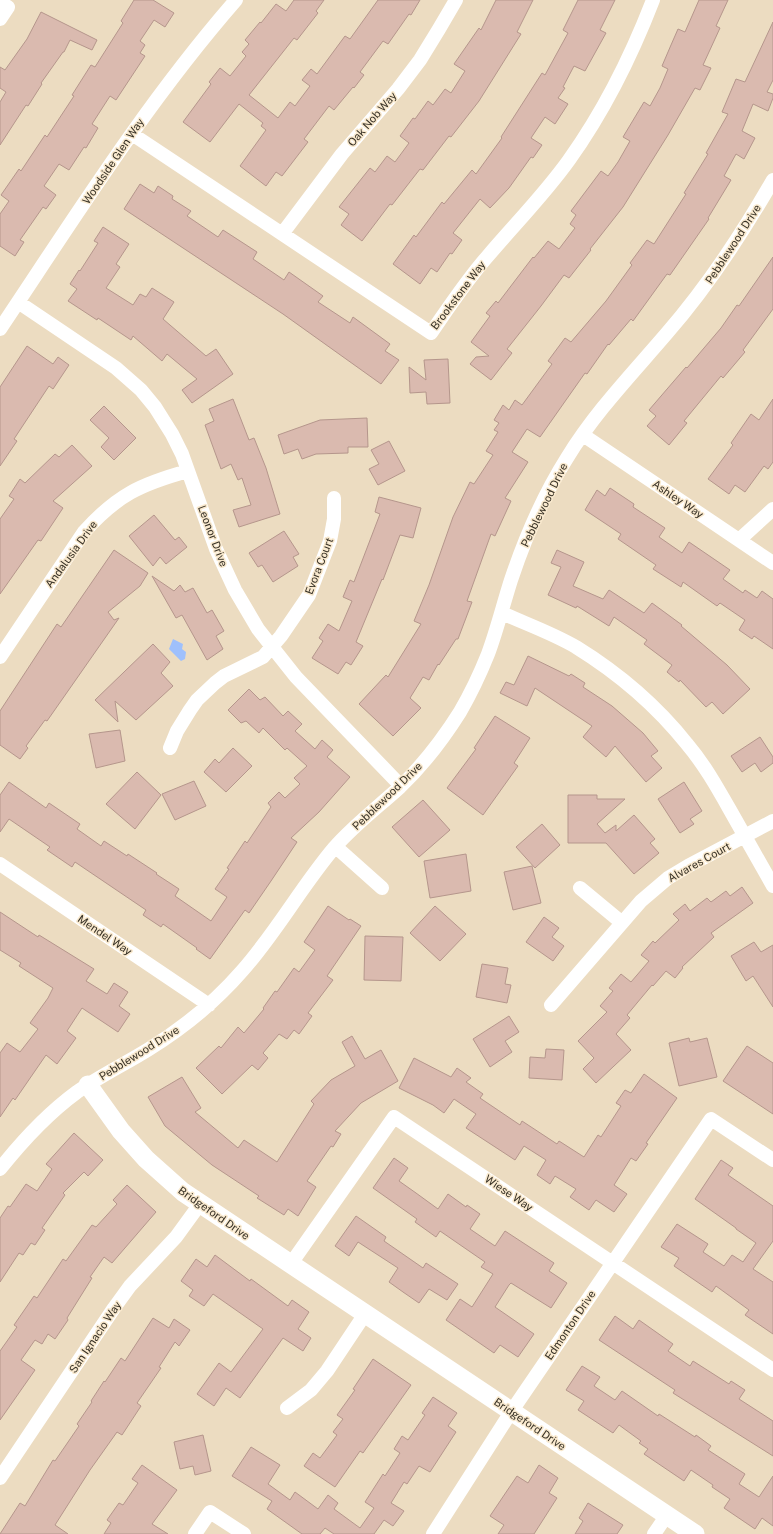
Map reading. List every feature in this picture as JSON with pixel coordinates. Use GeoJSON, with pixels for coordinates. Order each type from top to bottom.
{"type":"FeatureCollection","features":[{"type":"Feature","properties":{"kind":"street","name":"Woodside Glen Way"},"geometry":{"type":"LineString","coordinates":[[0,329],[166,85],[206,34],[236,0]]}},
{"type":"Feature","properties":{"kind":"street","name":"Oak Nob Way"},"geometry":{"type":"LineString","coordinates":[[282,234],[342,154],[398,89],[420,60],[456,0]]}},
{"type":"Feature","properties":{"kind":"street","name":"Brookstone Way"},"geometry":{"type":"LineString","coordinates":[[132,134],[431,333],[458,293],[487,257],[540,198],[573,154],[600,112],[622,71],[642,29],[653,0]]}},
{"type":"Feature","properties":{"kind":"street"},"geometry":{"type":"LineString","coordinates":[[0,3],[8,7],[0,18]]}},
{"type":"Feature","properties":{"kind":"street","name":"Pebblewood Drive"},"geometry":{"type":"LineString","coordinates":[[0,1169],[19,1145],[45,1118],[88,1085],[174,1033],[209,1005],[240,974],[259,952],[314,872],[353,828],[401,786],[446,733],[460,711],[478,677],[502,613],[510,582],[524,545],[539,510],[557,476],[582,435],[606,403],[668,332],[707,284],[741,234],[773,180]]}},
{"type":"Feature","properties":{"kind":"street","name":"Leonor Drive"},"geometry":{"type":"LineString","coordinates":[[18,302],[116,368],[140,390],[155,407],[172,434],[188,471],[216,549],[235,590],[258,629],[296,677],[401,786]]}},
{"type":"Feature","properties":{"kind":"street","name":"Ashley Way"},"geometry":{"type":"LineString","coordinates":[[582,435],[773,563]]}},
{"type":"Feature","properties":{"kind":"street","name":"Andalusia Drive"},"geometry":{"type":"LineString","coordinates":[[0,657],[84,532],[100,515],[117,501],[137,488],[158,479],[188,471]]}},
{"type":"Feature","properties":{"kind":"street","name":"Evora Court"},"geometry":{"type":"LineString","coordinates":[[170,748],[177,731],[197,700],[224,676],[263,657],[281,636],[309,595],[330,541],[334,519],[334,498]]}},
{"type":"Feature","properties":{"kind":"street"},"geometry":{"type":"LineString","coordinates":[[739,540],[773,509]]}},
{"type":"Feature","properties":{"kind":"street"},"geometry":{"type":"LineString","coordinates":[[502,613],[551,634],[575,647],[609,669],[641,695],[670,724],[688,744],[712,778],[773,886]]}},
{"type":"Feature","properties":{"kind":"street","name":"Alvares Court"},"geometry":{"type":"LineString","coordinates":[[551,1004],[621,922],[641,901],[668,878],[773,821]]}},
{"type":"Feature","properties":{"kind":"street"},"geometry":{"type":"LineString","coordinates":[[336,847],[382,888]]}},
{"type":"Feature","properties":{"kind":"street","name":"Mendel Way"},"geometry":{"type":"LineString","coordinates":[[0,864],[209,1005]]}},
{"type":"Feature","properties":{"kind":"street"},"geometry":{"type":"LineString","coordinates":[[580,888],[621,922]]}},
{"type":"Feature","properties":{"kind":"street","name":"Bridgeford Drive"},"geometry":{"type":"LineString","coordinates":[[88,1085],[121,1131],[146,1159],[183,1192],[695,1534]]}},
{"type":"Feature","properties":{"kind":"street","name":"Wiese Way"},"geometry":{"type":"LineString","coordinates":[[290,1264],[394,1117],[773,1370]]}},
{"type":"Feature","properties":{"kind":"street","name":"Edmonton Drive"},"geometry":{"type":"LineString","coordinates":[[433,1534],[511,1412],[711,1119],[773,1160]]}},
{"type":"Feature","properties":{"kind":"street","name":"San Ignacio Way"},"geometry":{"type":"LineString","coordinates":[[0,1478],[130,1286],[176,1237],[200,1204]]}},
{"type":"Feature","properties":{"kind":"street"},"geometry":{"type":"LineString","coordinates":[[287,1408],[311,1390],[327,1371],[365,1314]]}},
{"type":"Feature","properties":{"kind":"street"},"geometry":{"type":"LineString","coordinates":[[195,1534],[210,1512],[244,1534]]}},
{"type":"Feature","properties":{"kind":"street"},"geometry":{"type":"LineString","coordinates":[[654,1534],[667,1515]]}},
{"type":"Feature","properties":{"kind":"water"},"geometry":{"type":"Polygon","coordinates":[[[173,639],[183,644],[182,649],[186,652],[185,659],[181,661],[169,649],[173,639]]]}},
{"type":"Feature","properties":{"kind":"building"},"geometry":{"type":"Polygon","coordinates":[[[134,0],[153,0],[174,13],[165,27],[154,20],[140,41],[145,45],[140,53],[145,56],[116,100],[110,96],[92,124],[98,128],[86,148],[84,147],[69,170],[59,164],[44,186],[56,195],[46,209],[43,207],[20,240],[24,242],[15,256],[0,246],[0,214],[9,201],[1,195],[19,169],[21,171],[45,135],[47,137],[74,96],[72,95],[91,65],[95,67],[123,23],[121,21],[134,0]]]}},
{"type":"Feature","properties":{"kind":"building"},"geometry":{"type":"Polygon","coordinates":[[[294,0],[324,0],[316,11],[318,13],[297,40],[294,38],[249,95],[278,118],[290,102],[295,106],[310,86],[302,80],[311,69],[317,74],[345,36],[350,39],[378,0],[420,0],[411,15],[409,14],[388,44],[383,41],[360,72],[364,75],[354,88],[353,87],[334,110],[329,106],[304,139],[308,142],[282,176],[276,172],[266,186],[240,166],[266,130],[261,126],[263,123],[239,104],[210,142],[183,122],[211,84],[209,82],[220,68],[230,76],[246,56],[242,52],[249,44],[245,40],[276,4],[286,11],[294,0]]]}},
{"type":"Feature","properties":{"kind":"building"},"geometry":{"type":"Polygon","coordinates":[[[496,0],[533,0],[517,32],[521,34],[479,101],[451,137],[449,136],[423,170],[420,169],[392,205],[390,204],[362,241],[341,225],[349,214],[339,207],[370,168],[375,172],[387,156],[395,162],[409,143],[400,136],[428,101],[433,105],[445,89],[451,93],[465,71],[454,64],[479,28],[481,30],[496,0]]]}},
{"type":"Feature","properties":{"kind":"building"},"geometry":{"type":"Polygon","coordinates":[[[578,0],[615,0],[600,30],[606,33],[585,71],[574,66],[563,87],[565,88],[558,98],[568,104],[555,124],[545,117],[531,138],[542,145],[533,158],[531,157],[509,188],[490,208],[480,199],[453,233],[462,240],[452,254],[450,253],[437,272],[431,268],[420,284],[393,264],[414,235],[416,237],[442,202],[444,204],[472,170],[476,174],[502,138],[501,137],[542,73],[545,75],[568,33],[563,30],[578,0]]]}},
{"type":"Feature","properties":{"kind":"building"},"geometry":{"type":"Polygon","coordinates":[[[699,0],[728,0],[716,26],[720,28],[703,65],[711,68],[700,90],[695,88],[668,135],[623,207],[569,278],[564,275],[507,349],[512,353],[491,380],[470,364],[476,357],[489,356],[471,342],[490,316],[486,313],[496,301],[498,303],[533,257],[534,258],[548,241],[559,249],[575,228],[570,224],[576,215],[571,211],[601,171],[608,176],[618,162],[630,141],[623,137],[644,102],[650,106],[660,88],[668,69],[662,66],[678,29],[685,32],[699,0]]]}},
{"type":"Feature","properties":{"kind":"building"},"geometry":{"type":"Polygon","coordinates":[[[41,12],[97,40],[92,50],[70,40],[64,52],[41,83],[42,84],[28,106],[26,105],[0,145],[0,102],[6,92],[0,88],[0,67],[5,70],[27,39],[41,12]]]}},
{"type":"Feature","properties":{"kind":"building"},"geometry":{"type":"Polygon","coordinates":[[[773,22],[773,80],[767,92],[773,94],[773,98],[768,111],[753,104],[742,131],[755,138],[744,159],[736,154],[724,176],[731,180],[708,218],[709,219],[670,275],[667,274],[633,321],[631,319],[609,345],[608,344],[587,374],[585,373],[540,437],[527,429],[512,452],[528,462],[505,498],[511,501],[495,536],[491,534],[467,601],[472,602],[458,639],[456,639],[439,665],[438,664],[429,680],[423,677],[410,698],[421,708],[393,736],[359,704],[386,675],[388,677],[421,624],[414,621],[429,585],[453,517],[470,482],[474,484],[493,455],[486,451],[498,432],[494,430],[499,423],[494,420],[503,405],[509,410],[515,400],[522,405],[552,364],[548,361],[565,338],[571,342],[606,301],[632,265],[630,263],[647,240],[654,244],[686,194],[684,193],[708,154],[706,153],[728,114],[722,112],[736,79],[745,82],[773,22]]]}},
{"type":"Feature","properties":{"kind":"building"},"geometry":{"type":"Polygon","coordinates":[[[140,184],[154,193],[158,186],[173,196],[172,199],[191,211],[187,216],[218,237],[223,230],[257,252],[253,259],[284,280],[289,272],[323,296],[318,302],[350,323],[353,317],[390,344],[385,351],[399,360],[381,384],[283,314],[124,209],[140,184]]]}},
{"type":"Feature","properties":{"kind":"building"},"geometry":{"type":"Polygon","coordinates":[[[103,227],[129,244],[116,264],[120,267],[106,288],[133,305],[140,294],[146,297],[152,288],[174,302],[163,319],[206,356],[216,349],[233,374],[192,403],[182,390],[197,379],[167,354],[162,361],[133,336],[131,340],[98,318],[97,320],[68,301],[77,289],[70,284],[98,243],[94,241],[103,227]]]}},
{"type":"Feature","properties":{"kind":"building"},"geometry":{"type":"Polygon","coordinates":[[[773,257],[773,309],[743,350],[745,352],[723,378],[721,376],[684,421],[687,423],[669,445],[647,426],[656,416],[649,410],[721,328],[737,305],[739,306],[773,257]]]}},
{"type":"Feature","properties":{"kind":"building"},"geometry":{"type":"Polygon","coordinates":[[[27,346],[53,364],[58,357],[69,365],[53,389],[49,386],[14,439],[17,441],[0,466],[0,387],[27,346]]]}},
{"type":"Feature","properties":{"kind":"building"},"geometry":{"type":"Polygon","coordinates":[[[448,359],[450,403],[427,404],[426,392],[410,393],[409,367],[426,380],[424,360],[448,359]]]}},
{"type":"Feature","properties":{"kind":"building"},"geometry":{"type":"Polygon","coordinates":[[[233,399],[249,440],[254,438],[266,468],[280,514],[239,527],[233,510],[251,505],[242,478],[238,480],[231,464],[221,469],[205,425],[214,421],[209,409],[233,399]]]}},
{"type":"Feature","properties":{"kind":"building"},"geometry":{"type":"Polygon","coordinates":[[[773,399],[773,462],[768,469],[764,466],[745,492],[735,485],[729,494],[708,479],[733,445],[731,443],[751,414],[759,420],[773,399]]]}},
{"type":"Feature","properties":{"kind":"building"},"geometry":{"type":"Polygon","coordinates":[[[104,406],[136,438],[114,460],[101,447],[109,438],[90,420],[104,406]]]}},
{"type":"Feature","properties":{"kind":"building"},"geometry":{"type":"Polygon","coordinates":[[[367,418],[368,447],[348,447],[348,453],[316,454],[302,459],[298,449],[284,454],[278,435],[320,420],[367,418]]]}},
{"type":"Feature","properties":{"kind":"building"},"geometry":{"type":"Polygon","coordinates":[[[389,441],[405,471],[378,485],[369,469],[379,464],[371,450],[389,441]]]}},
{"type":"Feature","properties":{"kind":"building"},"geometry":{"type":"Polygon","coordinates":[[[72,445],[92,466],[53,501],[63,508],[41,541],[38,540],[0,594],[0,519],[14,499],[9,496],[20,479],[25,483],[55,454],[59,457],[72,445]]]}},
{"type":"Feature","properties":{"kind":"building"},"geometry":{"type":"Polygon","coordinates":[[[610,488],[634,504],[633,507],[665,528],[659,537],[682,553],[689,542],[730,570],[723,579],[743,593],[745,590],[757,598],[762,591],[773,599],[773,649],[754,636],[752,639],[739,630],[745,620],[720,603],[717,606],[683,582],[681,587],[653,569],[656,565],[618,539],[621,534],[585,510],[597,490],[605,496],[610,488]]]}},
{"type":"Feature","properties":{"kind":"building"},"geometry":{"type":"Polygon","coordinates":[[[379,497],[421,508],[413,538],[400,535],[383,580],[382,579],[356,642],[363,646],[351,665],[346,662],[338,674],[312,658],[323,641],[319,638],[328,624],[339,631],[352,601],[343,597],[350,580],[354,582],[380,514],[375,512],[379,497]]]}},
{"type":"Feature","properties":{"kind":"building"},"geometry":{"type":"Polygon","coordinates":[[[154,515],[175,540],[179,537],[187,547],[166,564],[160,557],[153,566],[129,536],[154,515]]]}},
{"type":"Feature","properties":{"kind":"building"},"geometry":{"type":"Polygon","coordinates":[[[284,531],[299,554],[293,557],[298,566],[273,582],[262,565],[258,567],[249,553],[284,531]]]}},
{"type":"Feature","properties":{"kind":"building"},"geometry":{"type":"Polygon","coordinates":[[[114,550],[148,573],[140,586],[108,612],[114,620],[119,618],[47,721],[45,720],[26,746],[28,748],[20,759],[0,745],[0,711],[57,624],[61,627],[114,550]]]}},
{"type":"Feature","properties":{"kind":"building"},"geometry":{"type":"Polygon","coordinates":[[[557,550],[584,562],[573,586],[603,599],[609,590],[644,613],[652,603],[682,625],[681,626],[727,665],[750,689],[723,714],[712,702],[706,707],[680,680],[679,682],[667,672],[672,665],[644,644],[647,640],[614,617],[609,626],[577,606],[576,608],[548,595],[561,567],[551,563],[557,550]]]}},
{"type":"Feature","properties":{"kind":"building"},"geometry":{"type":"Polygon","coordinates":[[[152,576],[174,591],[180,585],[185,592],[193,588],[207,613],[212,610],[224,631],[216,636],[223,649],[207,660],[182,615],[176,618],[152,576]]]}},
{"type":"Feature","properties":{"kind":"building"},"geometry":{"type":"Polygon","coordinates":[[[153,644],[170,662],[161,673],[173,686],[136,720],[115,701],[118,722],[95,700],[153,644]]]}},
{"type":"Feature","properties":{"kind":"building"},"geometry":{"type":"Polygon","coordinates":[[[528,656],[569,676],[571,674],[585,683],[583,687],[612,706],[643,733],[658,751],[651,756],[662,768],[646,782],[615,746],[606,757],[583,737],[592,726],[535,688],[527,706],[500,693],[506,682],[514,685],[528,656]]]}},
{"type":"Feature","properties":{"kind":"building"},"geometry":{"type":"Polygon","coordinates":[[[249,689],[260,700],[265,697],[283,716],[288,711],[302,724],[295,731],[315,749],[322,740],[333,750],[327,757],[350,777],[319,812],[291,838],[297,842],[271,881],[249,913],[245,910],[210,959],[163,924],[161,927],[143,915],[146,910],[75,862],[72,867],[47,850],[50,847],[9,819],[0,832],[0,795],[9,782],[46,808],[49,803],[80,824],[77,829],[101,846],[104,841],[127,856],[128,854],[157,873],[156,874],[179,889],[175,896],[211,921],[227,897],[215,889],[229,869],[227,868],[245,841],[247,843],[271,807],[268,803],[279,792],[285,798],[300,784],[294,778],[307,766],[287,748],[285,750],[263,728],[259,733],[246,721],[241,723],[228,710],[249,689]]]}},
{"type":"Feature","properties":{"kind":"building"},"geometry":{"type":"Polygon","coordinates":[[[495,716],[530,738],[514,763],[518,766],[483,815],[447,788],[476,749],[474,748],[495,716]]]}},
{"type":"Feature","properties":{"kind":"building"},"geometry":{"type":"Polygon","coordinates":[[[120,730],[125,761],[96,768],[89,734],[120,730]]]}},
{"type":"Feature","properties":{"kind":"building"},"geometry":{"type":"Polygon","coordinates":[[[760,737],[773,757],[773,763],[761,772],[755,763],[742,772],[731,756],[760,737]]]}},
{"type":"Feature","properties":{"kind":"building"},"geometry":{"type":"Polygon","coordinates":[[[233,748],[252,766],[226,792],[204,772],[215,759],[219,763],[233,748]]]}},
{"type":"Feature","properties":{"kind":"building"},"geometry":{"type":"Polygon","coordinates":[[[137,772],[161,795],[135,829],[106,804],[137,772]]]}},
{"type":"Feature","properties":{"kind":"building"},"geometry":{"type":"Polygon","coordinates":[[[194,781],[206,806],[175,820],[162,794],[194,781]]]}},
{"type":"Feature","properties":{"kind":"building"},"geometry":{"type":"Polygon","coordinates":[[[684,782],[702,811],[690,819],[694,824],[680,833],[658,799],[684,782]]]}},
{"type":"Feature","properties":{"kind":"building"},"geometry":{"type":"Polygon","coordinates":[[[568,795],[597,795],[597,799],[625,799],[597,824],[605,833],[616,825],[616,831],[634,815],[655,839],[650,843],[659,853],[634,874],[606,843],[568,843],[568,795]]]}},
{"type":"Feature","properties":{"kind":"building"},"geometry":{"type":"Polygon","coordinates":[[[423,800],[450,830],[419,857],[392,827],[423,800]]]}},
{"type":"Feature","properties":{"kind":"building"},"geometry":{"type":"Polygon","coordinates":[[[542,824],[560,845],[535,868],[516,847],[542,824]]]}},
{"type":"Feature","properties":{"kind":"building"},"geometry":{"type":"Polygon","coordinates":[[[466,854],[471,891],[430,898],[424,861],[466,854]]]}},
{"type":"Feature","properties":{"kind":"building"},"geometry":{"type":"Polygon","coordinates":[[[532,866],[541,903],[513,910],[504,872],[532,866]]]}},
{"type":"Feature","properties":{"kind":"building"},"geometry":{"type":"Polygon","coordinates":[[[742,887],[753,903],[711,933],[714,937],[682,967],[683,968],[675,978],[666,971],[653,986],[652,985],[627,1015],[630,1018],[616,1034],[631,1050],[596,1083],[583,1069],[594,1058],[578,1041],[607,1012],[600,1006],[613,991],[609,988],[621,974],[631,982],[649,961],[641,955],[653,941],[655,943],[679,920],[673,914],[685,904],[690,911],[707,898],[711,902],[726,891],[730,896],[742,887]]]}},
{"type":"Feature","properties":{"kind":"building"},"geometry":{"type":"Polygon","coordinates":[[[328,906],[361,926],[327,976],[333,980],[308,1013],[312,1016],[299,1034],[294,1030],[287,1039],[279,1034],[263,1053],[268,1058],[258,1070],[252,1065],[222,1094],[196,1068],[219,1046],[221,1048],[238,1027],[244,1033],[264,1009],[263,1008],[275,991],[277,992],[294,968],[299,972],[315,950],[304,942],[328,906]]]}},
{"type":"Feature","properties":{"kind":"building"},"geometry":{"type":"Polygon","coordinates":[[[435,906],[466,934],[440,961],[410,933],[435,906]]]}},
{"type":"Feature","properties":{"kind":"building"},"geometry":{"type":"Polygon","coordinates":[[[0,912],[38,937],[39,935],[94,969],[86,981],[107,994],[114,983],[128,992],[119,1006],[130,1014],[118,1032],[82,1008],[67,1031],[76,1038],[57,1064],[46,1055],[15,1100],[13,1098],[0,1117],[0,1053],[7,1043],[20,1052],[38,1029],[30,1023],[48,998],[53,988],[19,966],[21,963],[0,950],[0,912]]]}},
{"type":"Feature","properties":{"kind":"building"},"geometry":{"type":"Polygon","coordinates":[[[544,917],[559,928],[552,937],[564,946],[553,961],[526,942],[544,917]]]}},
{"type":"Feature","properties":{"kind":"building"},"geometry":{"type":"Polygon","coordinates":[[[365,936],[403,937],[401,981],[364,980],[365,936]]]}},
{"type":"Feature","properties":{"kind":"building"},"geometry":{"type":"Polygon","coordinates":[[[754,942],[761,952],[773,945],[773,1007],[753,976],[746,981],[731,956],[754,942]]]}},
{"type":"Feature","properties":{"kind":"building"},"geometry":{"type":"Polygon","coordinates":[[[482,964],[508,968],[505,984],[511,985],[507,1003],[476,997],[482,964]]]}},
{"type":"Feature","properties":{"kind":"building"},"geometry":{"type":"Polygon","coordinates":[[[509,1016],[519,1032],[505,1041],[512,1052],[490,1067],[473,1039],[509,1016]]]}},
{"type":"Feature","properties":{"kind":"building"},"geometry":{"type":"Polygon","coordinates":[[[352,1036],[365,1059],[381,1050],[398,1081],[361,1103],[335,1131],[341,1134],[307,1181],[316,1187],[298,1216],[288,1209],[284,1215],[257,1198],[259,1196],[212,1165],[165,1126],[148,1097],[182,1077],[201,1108],[195,1112],[238,1148],[244,1140],[277,1162],[314,1104],[311,1101],[331,1080],[355,1066],[342,1042],[352,1036]]]}},
{"type":"Feature","properties":{"kind":"building"},"geometry":{"type":"Polygon","coordinates":[[[689,1038],[690,1042],[707,1038],[717,1077],[679,1086],[669,1043],[689,1038]]]}},
{"type":"Feature","properties":{"kind":"building"},"geometry":{"type":"Polygon","coordinates":[[[747,1046],[773,1063],[773,1114],[723,1081],[747,1046]]]}},
{"type":"Feature","properties":{"kind":"building"},"geometry":{"type":"Polygon","coordinates":[[[546,1049],[564,1050],[562,1080],[529,1078],[530,1057],[545,1058],[546,1049]]]}},
{"type":"Feature","properties":{"kind":"building"},"geometry":{"type":"Polygon","coordinates":[[[414,1058],[451,1077],[457,1068],[471,1078],[466,1082],[483,1094],[480,1098],[520,1125],[522,1121],[557,1144],[559,1141],[584,1157],[598,1135],[601,1137],[621,1106],[616,1103],[625,1090],[631,1093],[644,1074],[677,1098],[646,1143],[648,1144],[636,1161],[631,1158],[614,1185],[627,1194],[614,1212],[596,1200],[589,1210],[570,1197],[576,1189],[555,1176],[550,1184],[537,1175],[546,1160],[524,1146],[515,1160],[466,1128],[476,1114],[454,1099],[444,1113],[433,1105],[399,1088],[414,1058]]]}},
{"type":"Feature","properties":{"kind":"building"},"geometry":{"type":"Polygon","coordinates":[[[74,1133],[103,1160],[88,1176],[84,1172],[63,1193],[65,1195],[42,1228],[45,1230],[35,1245],[31,1243],[23,1255],[19,1253],[0,1282],[0,1218],[8,1206],[10,1207],[26,1184],[37,1191],[52,1169],[46,1164],[74,1133]]]}},
{"type":"Feature","properties":{"kind":"building"},"geometry":{"type":"Polygon","coordinates":[[[394,1158],[408,1168],[399,1181],[438,1209],[448,1194],[466,1207],[467,1205],[480,1214],[470,1229],[495,1246],[505,1231],[554,1263],[549,1271],[567,1283],[551,1308],[511,1283],[509,1285],[495,1307],[534,1334],[518,1357],[500,1345],[494,1353],[446,1320],[460,1299],[472,1307],[493,1274],[481,1267],[485,1262],[440,1231],[436,1237],[415,1222],[417,1219],[373,1188],[394,1158]]]}},
{"type":"Feature","properties":{"kind":"building"},"geometry":{"type":"Polygon","coordinates":[[[721,1160],[733,1168],[728,1175],[773,1206],[773,1241],[753,1269],[773,1282],[773,1334],[745,1315],[749,1310],[716,1286],[712,1292],[674,1266],[679,1258],[661,1247],[677,1224],[708,1244],[703,1252],[724,1266],[732,1255],[743,1262],[756,1243],[695,1199],[721,1160]]]}},
{"type":"Feature","properties":{"kind":"building"},"geometry":{"type":"Polygon","coordinates":[[[127,1185],[156,1212],[112,1263],[104,1257],[90,1277],[92,1278],[67,1318],[68,1320],[55,1339],[48,1334],[42,1344],[35,1340],[21,1360],[35,1370],[0,1420],[0,1351],[17,1327],[14,1325],[34,1296],[37,1298],[63,1259],[66,1261],[92,1225],[96,1227],[117,1204],[113,1200],[127,1185]]]}},
{"type":"Feature","properties":{"kind":"building"},"geometry":{"type":"Polygon","coordinates":[[[356,1216],[386,1237],[384,1241],[423,1268],[426,1263],[458,1284],[447,1300],[429,1289],[419,1303],[389,1282],[398,1268],[358,1242],[349,1256],[335,1246],[356,1216]]]}},
{"type":"Feature","properties":{"kind":"building"},"geometry":{"type":"Polygon","coordinates":[[[215,1255],[250,1281],[251,1279],[288,1306],[292,1300],[309,1312],[298,1329],[311,1338],[303,1351],[283,1338],[240,1398],[226,1388],[214,1406],[197,1394],[219,1363],[231,1372],[263,1329],[213,1294],[204,1306],[189,1296],[193,1290],[181,1281],[196,1259],[207,1267],[215,1255]]]}},
{"type":"Feature","properties":{"kind":"building"},"geometry":{"type":"Polygon","coordinates":[[[615,1316],[633,1329],[639,1320],[673,1344],[668,1351],[690,1366],[693,1361],[729,1384],[731,1381],[745,1390],[739,1399],[773,1421],[773,1456],[673,1393],[675,1390],[599,1340],[615,1316]]]}},
{"type":"Feature","properties":{"kind":"building"},"geometry":{"type":"Polygon","coordinates":[[[153,1318],[169,1328],[174,1319],[190,1330],[179,1346],[175,1342],[159,1367],[161,1368],[137,1403],[141,1406],[122,1435],[117,1432],[90,1470],[55,1525],[68,1534],[0,1534],[20,1503],[25,1506],[53,1460],[55,1461],[79,1426],[77,1424],[104,1381],[105,1382],[121,1358],[125,1361],[153,1318]]]}},
{"type":"Feature","properties":{"kind":"building"},"geometry":{"type":"Polygon","coordinates":[[[373,1359],[411,1385],[363,1453],[360,1451],[335,1487],[304,1466],[313,1453],[320,1458],[337,1435],[333,1432],[343,1419],[337,1415],[355,1390],[353,1389],[373,1359]]]}},
{"type":"Feature","properties":{"kind":"building"},"geometry":{"type":"Polygon","coordinates":[[[582,1366],[600,1377],[594,1386],[615,1400],[622,1391],[658,1416],[659,1414],[695,1437],[696,1435],[711,1446],[708,1450],[745,1474],[739,1484],[759,1497],[773,1476],[773,1526],[762,1518],[755,1529],[724,1508],[730,1499],[691,1470],[684,1481],[644,1454],[648,1449],[639,1443],[641,1441],[619,1425],[613,1433],[578,1410],[584,1401],[566,1390],[582,1366]]]}},
{"type":"Feature","properties":{"kind":"building"},"geometry":{"type":"Polygon","coordinates":[[[433,1397],[457,1413],[448,1426],[456,1432],[430,1472],[419,1466],[407,1484],[404,1482],[391,1503],[404,1511],[393,1526],[384,1520],[374,1534],[334,1534],[325,1528],[320,1534],[302,1534],[267,1509],[272,1501],[232,1476],[251,1447],[280,1465],[268,1484],[290,1500],[295,1492],[318,1509],[328,1495],[338,1503],[334,1509],[360,1528],[374,1508],[365,1502],[383,1474],[385,1476],[400,1453],[394,1449],[402,1436],[408,1440],[425,1415],[422,1413],[433,1397]]]}},
{"type":"Feature","properties":{"kind":"building"},"geometry":{"type":"Polygon","coordinates":[[[203,1435],[211,1471],[195,1475],[193,1466],[180,1469],[174,1442],[203,1435]]]}},
{"type":"Feature","properties":{"kind":"building"},"geometry":{"type":"Polygon","coordinates":[[[142,1465],[177,1490],[152,1524],[168,1534],[104,1534],[111,1523],[107,1520],[119,1503],[123,1505],[138,1483],[132,1479],[142,1465]]]}},
{"type":"Feature","properties":{"kind":"building"},"geometry":{"type":"Polygon","coordinates":[[[539,1465],[558,1478],[549,1493],[557,1498],[534,1534],[498,1534],[504,1525],[490,1516],[517,1476],[528,1483],[539,1465]]]}},
{"type":"Feature","properties":{"kind":"building"},"geometry":{"type":"Polygon","coordinates":[[[588,1503],[623,1525],[617,1534],[575,1534],[583,1521],[579,1518],[588,1503]]]}}]}
